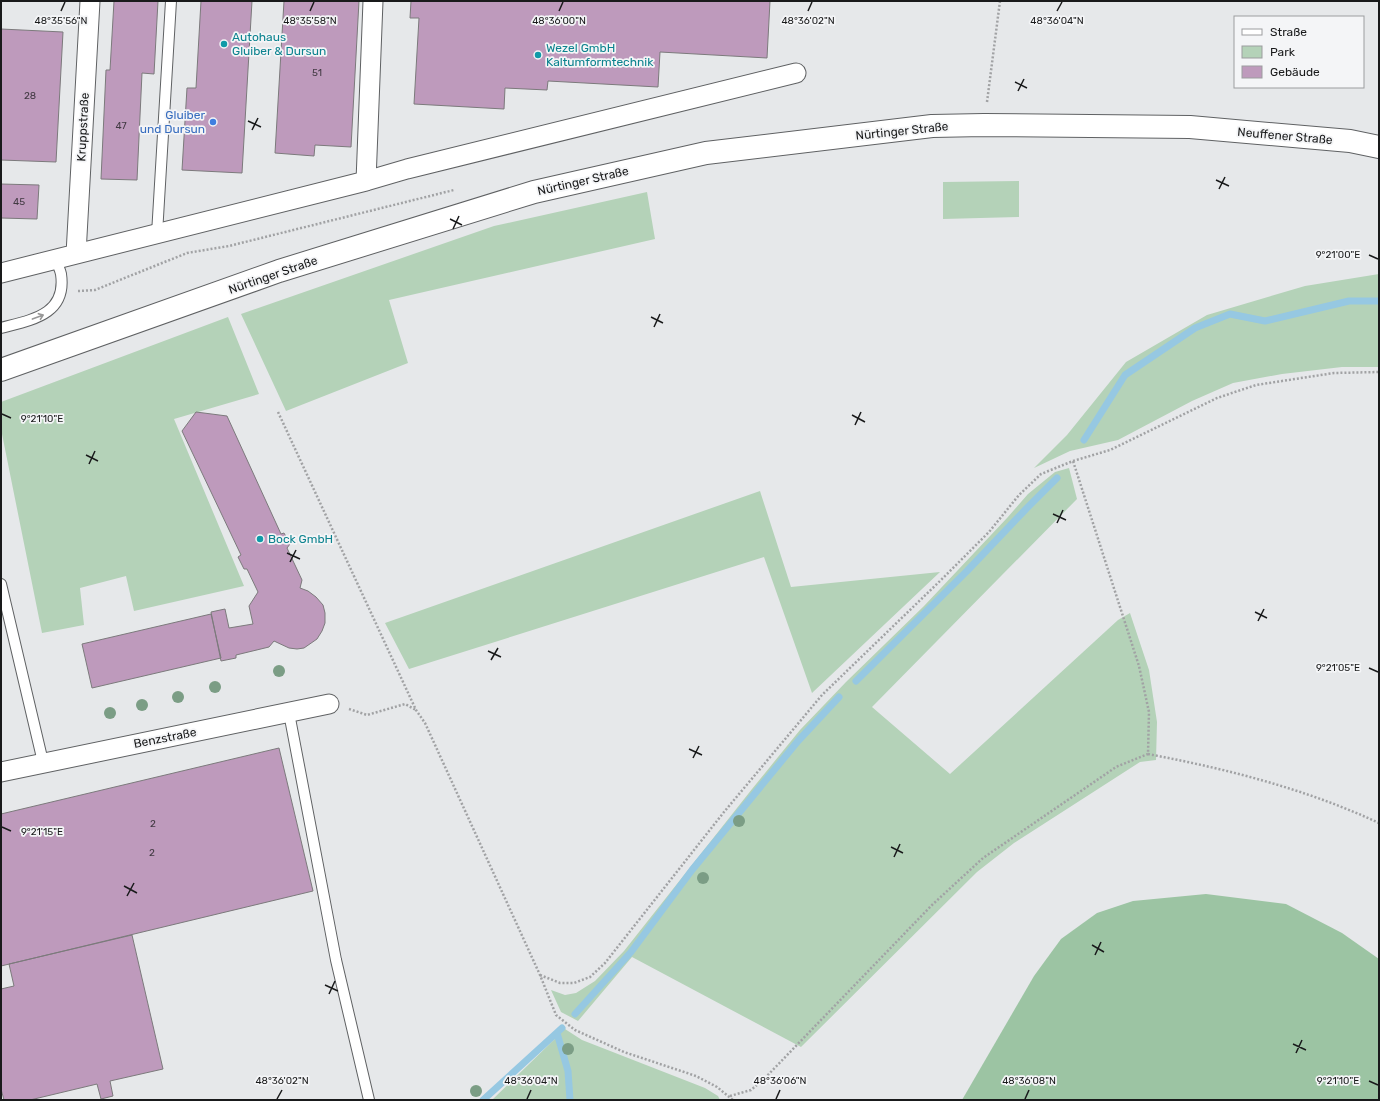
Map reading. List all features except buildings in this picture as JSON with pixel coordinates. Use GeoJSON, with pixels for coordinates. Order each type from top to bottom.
{"type":"FeatureCollection","features":[{"type":"Feature","properties":{"kind":"main road","name":"Nürtinger Straße"},"geometry":{"type":"LineString","coordinates":[[1,370],[279,271],[534,192],[706,153],[932,126],[984,125],[1190,127]]}},
{"type":"Feature","properties":{"kind":"main road","name":"Neuffener Straße"},"geometry":{"type":"LineString","coordinates":[[1190,127],[1350,142],[1379,147]]}},
{"type":"Feature","properties":{"kind":"street","name":"Kruppstraße"},"geometry":{"type":"LineString","coordinates":[[76,254],[90,1]]}},
{"type":"Feature","properties":{"kind":"street"},"geometry":{"type":"LineString","coordinates":[[366,181],[373,1]]}},
{"type":"Feature","properties":{"kind":"street"},"geometry":{"type":"LineString","coordinates":[[1,273],[366,181],[407,169],[796,73]]}},
{"type":"Feature","properties":{"kind":"street","name":"Benzstraße"},"geometry":{"type":"LineString","coordinates":[[1,772],[329,704]]}},
{"type":"Feature","properties":{"kind":"lane"},"geometry":{"type":"LineString","coordinates":[[157,234],[171,1]]}},
{"type":"Feature","properties":{"kind":"lane"},"geometry":{"type":"LineString","coordinates":[[1,328],[44,315],[55,305],[60,293],[61,274],[56,259]]}},
{"type":"Feature","properties":{"kind":"lane"},"geometry":{"type":"LineString","coordinates":[[1,584],[44,762]]}},
{"type":"Feature","properties":{"kind":"lane"},"geometry":{"type":"LineString","coordinates":[[289,713],[336,960],[369,1100]]}},
{"type":"Feature","properties":{"kind":"path"},"geometry":{"type":"LineString","coordinates":[[987,106],[1000,1]]}},
{"type":"Feature","properties":{"kind":"path"},"geometry":{"type":"LineString","coordinates":[[540,975],[560,983],[574,983],[590,977],[609,958],[724,812],[822,695],[989,532],[1019,495],[1041,474],[1073,461],[1110,450],[1217,398],[1256,385],[1334,374],[1379,372]]}},
{"type":"Feature","properties":{"kind":"path"},"geometry":{"type":"LineString","coordinates":[[278,412],[416,710],[425,723],[540,975],[556,1015],[575,1030],[624,1052],[696,1076],[717,1087],[730,1096],[733,1100]]}},
{"type":"Feature","properties":{"kind":"path"},"geometry":{"type":"LineString","coordinates":[[1073,461],[1139,666],[1149,712],[1148,754]]}},
{"type":"Feature","properties":{"kind":"path"},"geometry":{"type":"LineString","coordinates":[[329,704],[366,714],[405,704],[416,710]]}},
{"type":"Feature","properties":{"kind":"path"},"geometry":{"type":"LineString","coordinates":[[730,1096],[750,1090],[765,1078],[932,905],[983,858],[1116,768],[1148,754],[1238,773],[1344,807],[1379,823]]}},
{"type":"Feature","properties":{"kind":"green space"},"geometry":{"type":"Polygon","coordinates":[[[1019,181],[1019,217],[943,219],[943,182],[1019,181]]]}},
{"type":"Feature","properties":{"kind":"green space"},"geometry":{"type":"Polygon","coordinates":[[[647,192],[655,239],[389,300],[408,363],[286,411],[241,314],[494,226],[647,192]]]}},
{"type":"Feature","properties":{"kind":"green space"},"geometry":{"type":"Polygon","coordinates":[[[1379,274],[1379,367],[1342,367],[1282,374],[1233,383],[1192,401],[1118,440],[1070,451],[1034,468],[1067,435],[1126,362],[1207,315],[1305,286],[1379,274]]]}},
{"type":"Feature","properties":{"kind":"green space"},"geometry":{"type":"Polygon","coordinates":[[[228,317],[259,394],[174,419],[244,586],[134,611],[126,576],[80,588],[84,625],[42,633],[1,429],[1,402],[228,317]]]}},
{"type":"Feature","properties":{"kind":"green space"},"geometry":{"type":"Polygon","coordinates":[[[1069,468],[1077,499],[872,707],[950,774],[1118,620],[1130,613],[1149,670],[1157,722],[1156,760],[1140,762],[1014,843],[977,872],[801,1047],[632,957],[578,1021],[561,1012],[551,990],[565,995],[576,993],[595,981],[624,951],[800,730],[846,682],[924,606],[1028,494],[1055,472],[1069,468]]]}},
{"type":"Feature","properties":{"kind":"green space"},"geometry":{"type":"Polygon","coordinates":[[[760,491],[791,587],[940,572],[812,693],[764,557],[409,669],[385,623],[760,491]]]}},
{"type":"Feature","properties":{"kind":"green space"},"geometry":{"type":"Polygon","coordinates":[[[1206,894],[1286,904],[1342,933],[1379,959],[1379,1100],[962,1100],[1034,976],[1061,939],[1097,913],[1133,901],[1206,894]]]}},
{"type":"Feature","properties":{"kind":"green space"},"geometry":{"type":"Polygon","coordinates":[[[565,1029],[582,1040],[705,1088],[718,1096],[720,1100],[492,1100],[565,1029]]]}},
{"type":"Feature","properties":{"kind":"waterway"},"geometry":{"type":"LineString","coordinates":[[1084,440],[1125,375],[1195,328],[1230,314],[1265,321],[1349,301],[1379,301]]}},
{"type":"Feature","properties":{"kind":"waterway"},"geometry":{"type":"LineString","coordinates":[[856,681],[967,571],[1057,478]]}},
{"type":"Feature","properties":{"kind":"waterway"},"geometry":{"type":"LineString","coordinates":[[575,1014],[631,952],[692,870],[798,741],[839,697]]}},
{"type":"Feature","properties":{"kind":"waterway"},"geometry":{"type":"LineString","coordinates":[[483,1100],[562,1028]]}},
{"type":"Feature","properties":{"kind":"waterway"},"geometry":{"type":"LineString","coordinates":[[557,1033],[568,1071],[570,1100]]}},
{"type":"Feature","properties":{"kind":"place","name":"Autohaus Gluiber & Dursun"},"geometry":{"type":"Point","coordinates":[224,44]}},
{"type":"Feature","properties":{"kind":"place","name":"Wezel GmbH Kaltumformtechnik"},"geometry":{"type":"Point","coordinates":[538,55]}},
{"type":"Feature","properties":{"kind":"place","name":"Gluiber und Dursun"},"geometry":{"type":"Point","coordinates":[213,122]}},
{"type":"Feature","properties":{"kind":"place","name":"Bock GmbH"},"geometry":{"type":"Point","coordinates":[260,539]}}]}
